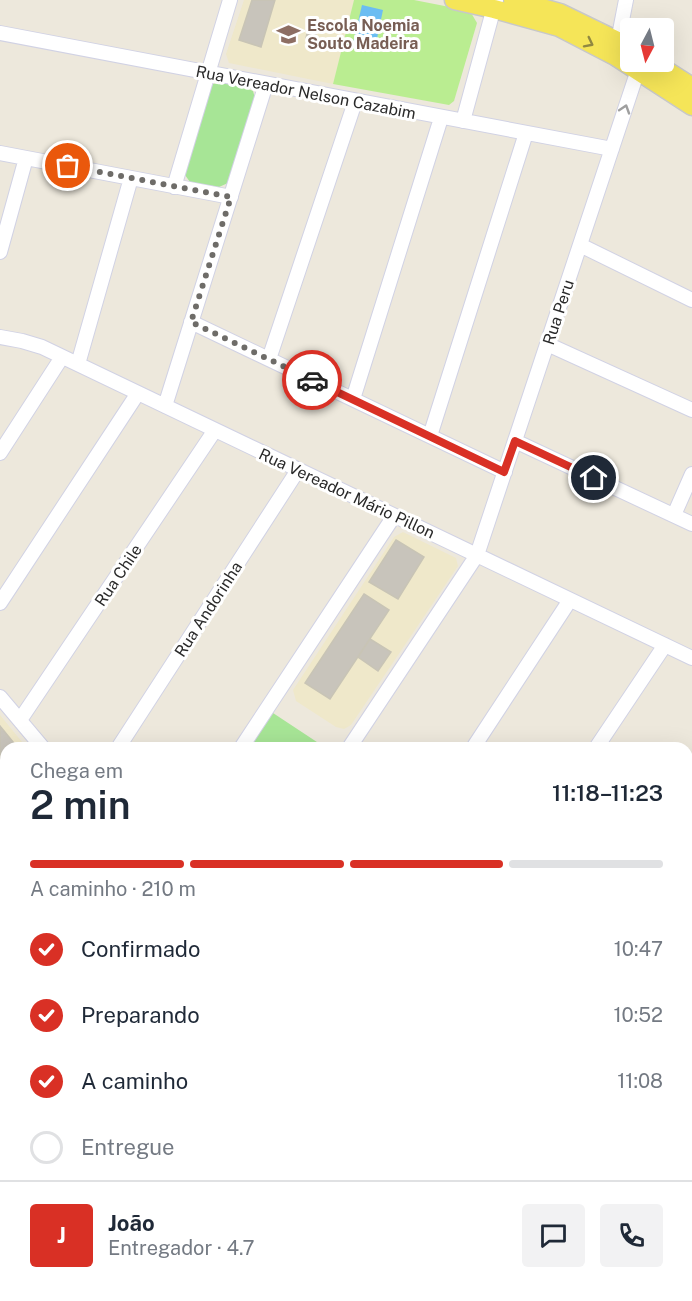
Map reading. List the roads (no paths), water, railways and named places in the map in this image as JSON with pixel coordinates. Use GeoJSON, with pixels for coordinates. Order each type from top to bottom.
{"type":"FeatureCollection","features":[{"type":"Feature","properties":{"kind":"main road"},"geometry":{"type":"LineString","coordinates":[[456,0],[495,4],[620,52]]}},
{"type":"Feature","properties":{"kind":"main road"},"geometry":{"type":"LineString","coordinates":[[513,0],[560,13],[620,49]]}},
{"type":"Feature","properties":{"kind":"main road"},"geometry":{"type":"LineString","coordinates":[[652,72],[692,106]]}},
{"type":"Feature","properties":{"kind":"main road"},"geometry":{"type":"LineString","coordinates":[[663,72],[692,87]]}},
{"type":"Feature","properties":{"kind":"street"},"geometry":{"type":"LineString","coordinates":[[174,186],[230,0]]}},
{"type":"Feature","properties":{"kind":"street","name":"Rua Peru"},"geometry":{"type":"LineString","coordinates":[[626,0],[629,18]]}},
{"type":"Feature","properties":{"kind":"street"},"geometry":{"type":"LineString","coordinates":[[462,122],[495,4]]}},
{"type":"Feature","properties":{"kind":"street","name":"Rua Vereador Nelson Cazabim"},"geometry":{"type":"LineString","coordinates":[[0,33],[612,149]]}},
{"type":"Feature","properties":{"kind":"street","name":"Rua Peru"},"geometry":{"type":"LineString","coordinates":[[353,742],[477,555],[612,149],[631,72]]}},
{"type":"Feature","properties":{"kind":"street"},"geometry":{"type":"LineString","coordinates":[[165,406],[266,84]]}},
{"type":"Feature","properties":{"kind":"street"},"geometry":{"type":"LineString","coordinates":[[269,359],[355,102]]}},
{"type":"Feature","properties":{"kind":"street"},"geometry":{"type":"LineString","coordinates":[[353,399],[441,118]]}},
{"type":"Feature","properties":{"kind":"street"},"geometry":{"type":"LineString","coordinates":[[430,436],[526,133]]}},
{"type":"Feature","properties":{"kind":"street"},"geometry":{"type":"LineString","coordinates":[[0,153],[231,197]]}},
{"type":"Feature","properties":{"kind":"street"},"geometry":{"type":"LineString","coordinates":[[0,252],[26,158]]}},
{"type":"Feature","properties":{"kind":"street"},"geometry":{"type":"LineString","coordinates":[[78,364],[131,178]]}},
{"type":"Feature","properties":{"kind":"street"},"geometry":{"type":"LineString","coordinates":[[580,245],[692,300]]}},
{"type":"Feature","properties":{"kind":"street"},"geometry":{"type":"LineString","coordinates":[[191,322],[504,472]]}},
{"type":"Feature","properties":{"kind":"street","name":"Rua Vereador Mário Pillon"},"geometry":{"type":"LineString","coordinates":[[0,337],[22,341],[78,364],[692,658]]}},
{"type":"Feature","properties":{"kind":"street"},"geometry":{"type":"LineString","coordinates":[[547,344],[692,411]]}},
{"type":"Feature","properties":{"kind":"street"},"geometry":{"type":"LineString","coordinates":[[0,453],[62,357]]}},
{"type":"Feature","properties":{"kind":"street"},"geometry":{"type":"LineString","coordinates":[[0,603],[138,393]]}},
{"type":"Feature","properties":{"kind":"street","name":"Rua Chile"},"geometry":{"type":"LineString","coordinates":[[20,720],[215,430]]}},
{"type":"Feature","properties":{"kind":"street"},"geometry":{"type":"LineString","coordinates":[[515,441],[692,524]]}},
{"type":"Feature","properties":{"kind":"street","name":"Rua Andorinha"},"geometry":{"type":"LineString","coordinates":[[122,742],[298,470]]}},
{"type":"Feature","properties":{"kind":"street"},"geometry":{"type":"LineString","coordinates":[[674,515],[692,474]]}},
{"type":"Feature","properties":{"kind":"street"},"geometry":{"type":"LineString","coordinates":[[245,742],[394,516]]}},
{"type":"Feature","properties":{"kind":"street"},"geometry":{"type":"LineString","coordinates":[[477,742],[570,600]]}},
{"type":"Feature","properties":{"kind":"street"},"geometry":{"type":"LineString","coordinates":[[600,742],[665,645]]}},
{"type":"Feature","properties":{"kind":"street"},"geometry":{"type":"LineString","coordinates":[[0,697],[38,742]]}},
{"type":"Feature","properties":{"kind":"water"},"geometry":{"type":"Polygon","coordinates":[[[362,5],[383,10],[375,48],[353,43],[362,5]]]}},
{"type":"Feature","properties":{"kind":"place","name":"Escola Noemia Souto Madeira"},"geometry":{"type":"Point","coordinates":[289,34]}}]}
